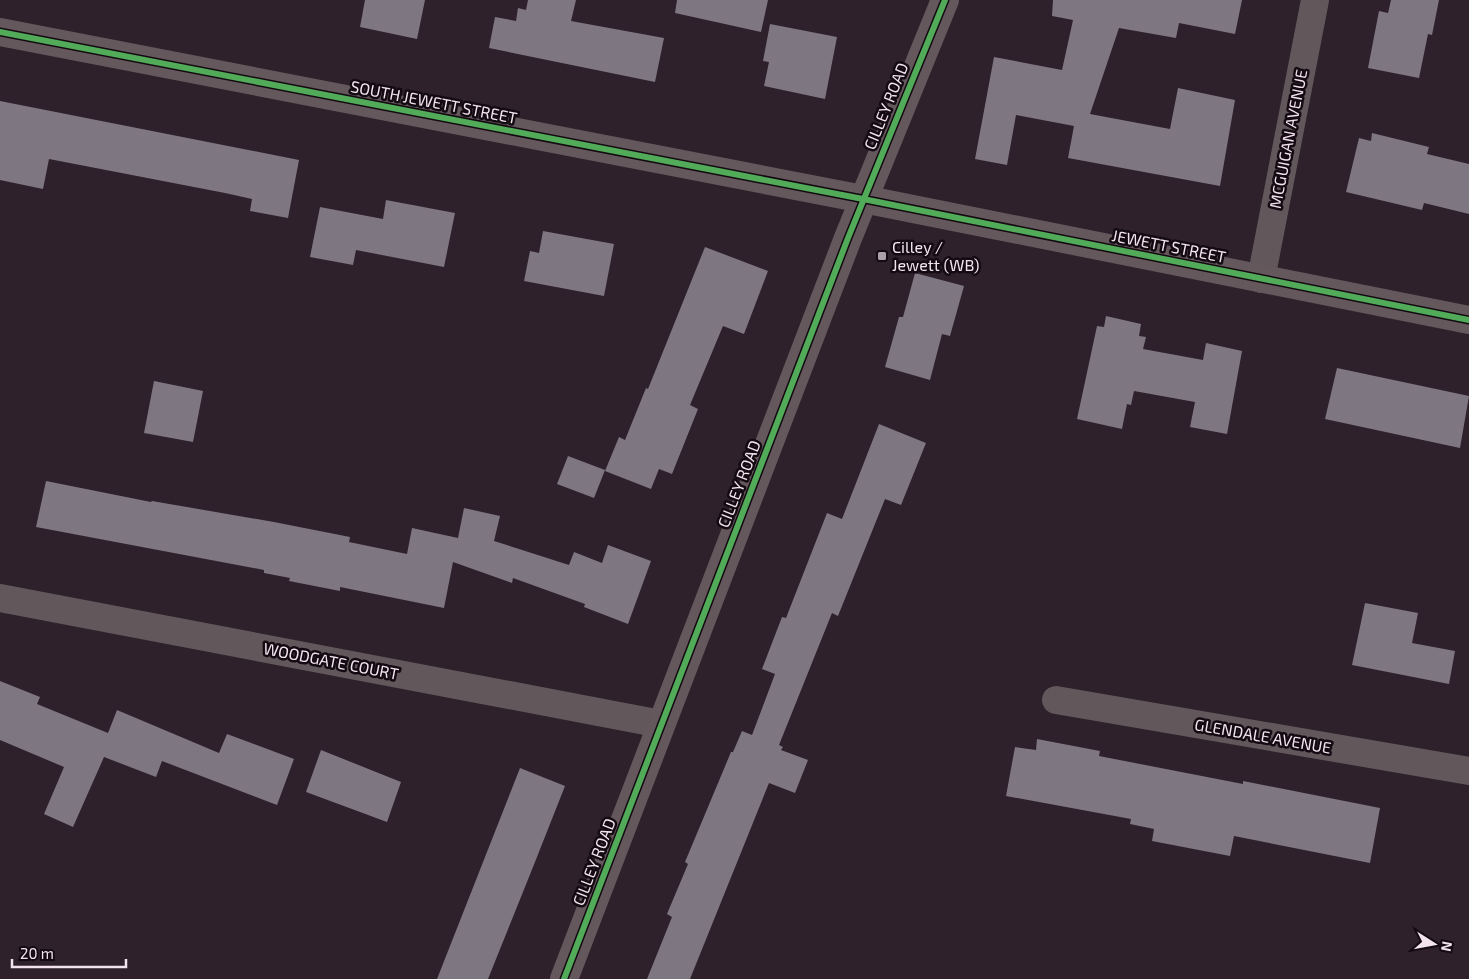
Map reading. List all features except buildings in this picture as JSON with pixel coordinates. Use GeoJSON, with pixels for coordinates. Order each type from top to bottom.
{"type":"FeatureCollection","features":[{"type":"Feature","properties":{"kind":"street","name":"CILLEY ROAD"},"geometry":{"type":"LineString","coordinates":[[564,979],[863,199],[944,0]]}},
{"type":"Feature","properties":{"kind":"street","name":"MCGUIGAN AVENUE"},"geometry":{"type":"LineString","coordinates":[[1261,279],[1315,0]]}},
{"type":"Feature","properties":{"kind":"street","name":"SOUTH JEWETT STREET"},"geometry":{"type":"LineString","coordinates":[[0,32],[863,199]]}},
{"type":"Feature","properties":{"kind":"street","name":"JEWETT STREET"},"geometry":{"type":"LineString","coordinates":[[863,199],[1469,320]]}},
{"type":"Feature","properties":{"kind":"street","name":"WOODGATE COURT"},"geometry":{"type":"LineString","coordinates":[[0,598],[661,724]]}},
{"type":"Feature","properties":{"kind":"street","name":"GLENDALE AVENUE"},"geometry":{"type":"LineString","coordinates":[[1056,700],[1469,771]]}},
{"type":"Feature","properties":{"kind":"cycle path"},"geometry":{"type":"LineString","coordinates":[[564,979],[848,238],[945,0]]}},
{"type":"Feature","properties":{"kind":"cycle path"},"geometry":{"type":"LineString","coordinates":[[0,32],[863,199],[1469,320]]}},
{"type":"Feature","properties":{"kind":"place","name":"Cilley / Jewett (WB)"},"geometry":{"type":"Point","coordinates":[882,256]}}]}
